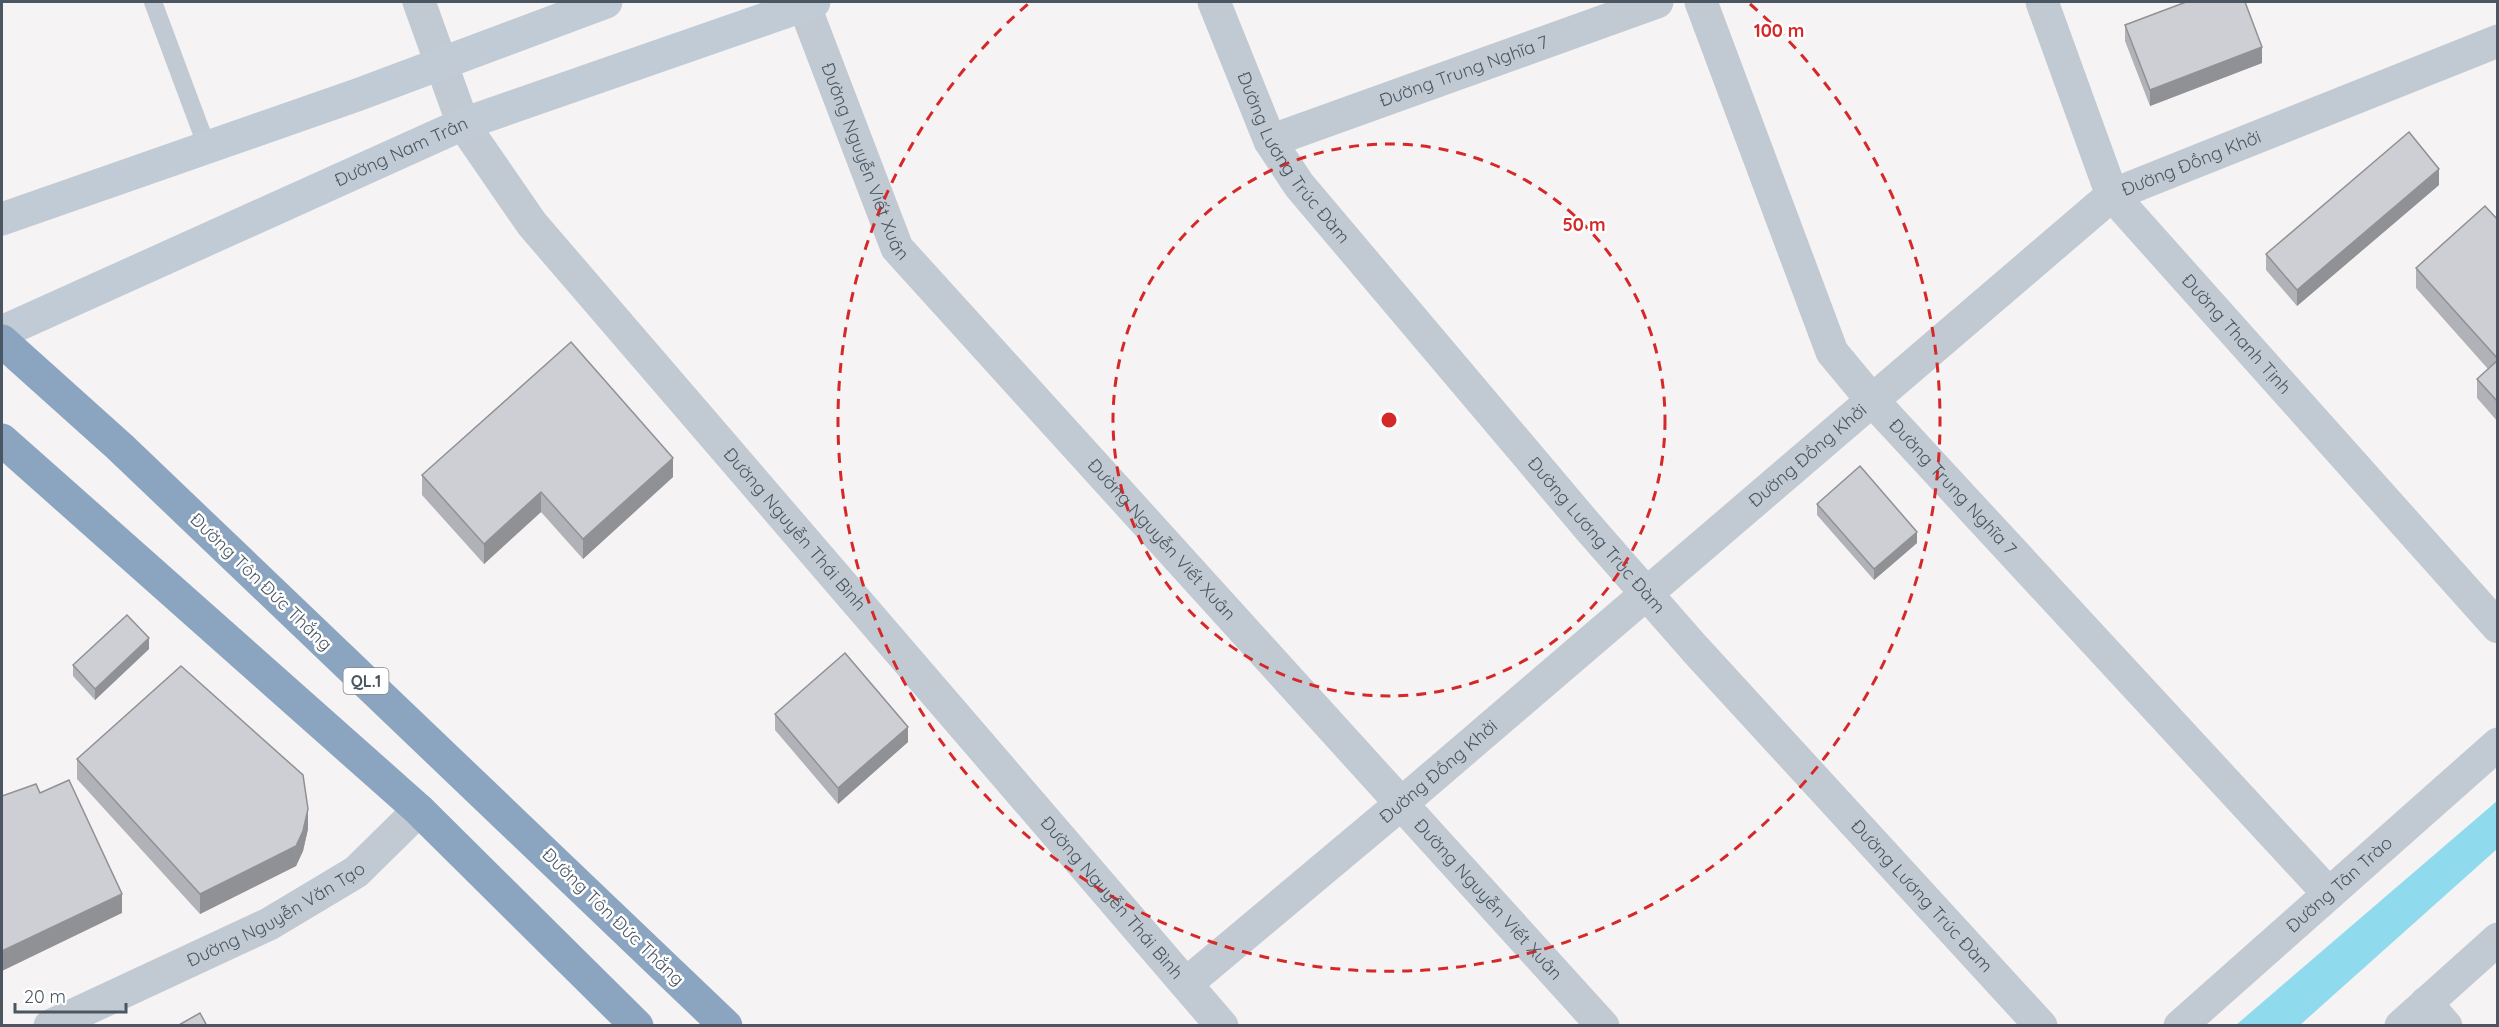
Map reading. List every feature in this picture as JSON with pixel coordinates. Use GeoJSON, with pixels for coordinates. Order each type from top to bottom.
{"type":"FeatureCollection","features":[{"type":"Feature","properties":{"kind":"highway","name":"Đường Tôn Đức Thắng"},"geometry":{"type":"LineString","coordinates":[[2,341],[129,455],[726,1026]]}},
{"type":"Feature","properties":{"kind":"highway"},"geometry":{"type":"LineString","coordinates":[[2,440],[418,810],[637,1026]]}},
{"type":"Feature","properties":{"kind":"street","name":"Đường Nguyễn Thái Bình"},"geometry":{"type":"LineString","coordinates":[[419,2],[463,124],[532,224],[1222,1026]]}},
{"type":"Feature","properties":{"kind":"street"},"geometry":{"type":"LineString","coordinates":[[2,219],[606,2]]}},
{"type":"Feature","properties":{"kind":"street","name":"Đường Lương Trúc Đàm"},"geometry":{"type":"LineString","coordinates":[[1214,2],[1270,141],[1299,185],[1646,593],[2041,1026]]}},
{"type":"Feature","properties":{"kind":"street","name":"Đường Trung Nghĩa 7"},"geometry":{"type":"LineString","coordinates":[[1270,141],[1657,2]]}},
{"type":"Feature","properties":{"kind":"street","name":"Đường Trung Nghĩa 7"},"geometry":{"type":"LineString","coordinates":[[1701,2],[1832,352],[1871,399],[2329,894]]}},
{"type":"Feature","properties":{"kind":"street","name":"Đường Thanh Tịnh"},"geometry":{"type":"LineString","coordinates":[[2042,2],[2112,195],[2498,627]]}},
{"type":"Feature","properties":{"kind":"street","name":"Đường Nam Trân"},"geometry":{"type":"LineString","coordinates":[[2,332],[463,124],[807,3]]}},
{"type":"Feature","properties":{"kind":"street","name":"Đường Nguyễn Viết Xuân"},"geometry":{"type":"LineString","coordinates":[[807,3],[897,248],[1603,1026]]}},
{"type":"Feature","properties":{"kind":"street","name":"Đường Đồng Khởi"},"geometry":{"type":"LineString","coordinates":[[1186,984],[1402,803],[1871,399],[2112,195],[2498,41]]}},
{"type":"Feature","properties":{"kind":"street","name":"Đường Tân Trào"},"geometry":{"type":"LineString","coordinates":[[2180,1026],[2498,744]]}},
{"type":"Feature","properties":{"kind":"street","name":"Đường Nguyễn Văn Tạo"},"geometry":{"type":"LineString","coordinates":[[50,1026],[269,924],[356,872],[418,810]]}},
{"type":"Feature","properties":{"kind":"street"},"geometry":{"type":"LineString","coordinates":[[2401,1026],[2436,1014],[2498,939]]}},
{"type":"Feature","properties":{"kind":"lane"},"geometry":{"type":"LineString","coordinates":[[153,2],[207,147]]}},
{"type":"Feature","properties":{"kind":"water"},"geometry":{"type":"Polygon","coordinates":[[[2497,801],[2497,849],[2300,1025],[2236,1025],[2497,801]]]}},
{"type":"Feature","properties":{"kind":"building"},"geometry":{"type":"Polygon","coordinates":[[[2186,2],[2245,2],[2262,47],[2150,90],[2125,25],[2186,2]]]}},
{"type":"Feature","properties":{"kind":"building"},"geometry":{"type":"Polygon","coordinates":[[[2409,132],[2439,169],[2297,290],[2266,254],[2409,132]]]}},
{"type":"Feature","properties":{"kind":"building"},"geometry":{"type":"Polygon","coordinates":[[[2485,206],[2498,220],[2498,359],[2416,268],[2485,206]]]}},
{"type":"Feature","properties":{"kind":"building"},"geometry":{"type":"Polygon","coordinates":[[[571,342],[673,458],[583,539],[541,492],[484,544],[422,475],[571,342]]]}},
{"type":"Feature","properties":{"kind":"building"},"geometry":{"type":"Polygon","coordinates":[[[2498,360],[2498,402],[2477,379],[2498,360]]]}},
{"type":"Feature","properties":{"kind":"building"},"geometry":{"type":"Polygon","coordinates":[[[1860,466],[1917,532],[1874,569],[1817,504],[1860,466]]]}},
{"type":"Feature","properties":{"kind":"building"},"geometry":{"type":"Polygon","coordinates":[[[127,615],[149,638],[95,689],[73,665],[127,615]]]}},
{"type":"Feature","properties":{"kind":"building"},"geometry":{"type":"Polygon","coordinates":[[[845,653],[908,727],[838,788],[775,714],[845,653]]]}},
{"type":"Feature","properties":{"kind":"building"},"geometry":{"type":"Polygon","coordinates":[[[181,666],[303,775],[308,809],[303,831],[296,846],[200,894],[77,759],[181,666]]]}},
{"type":"Feature","properties":{"kind":"building"},"geometry":{"type":"Polygon","coordinates":[[[69,780],[122,894],[2,951],[2,796],[36,784],[40,793],[69,780]]]}},
{"type":"Feature","properties":{"kind":"building"},"geometry":{"type":"Polygon","coordinates":[[[200,1013],[207,1026],[177,1026],[200,1013]]]}}]}
